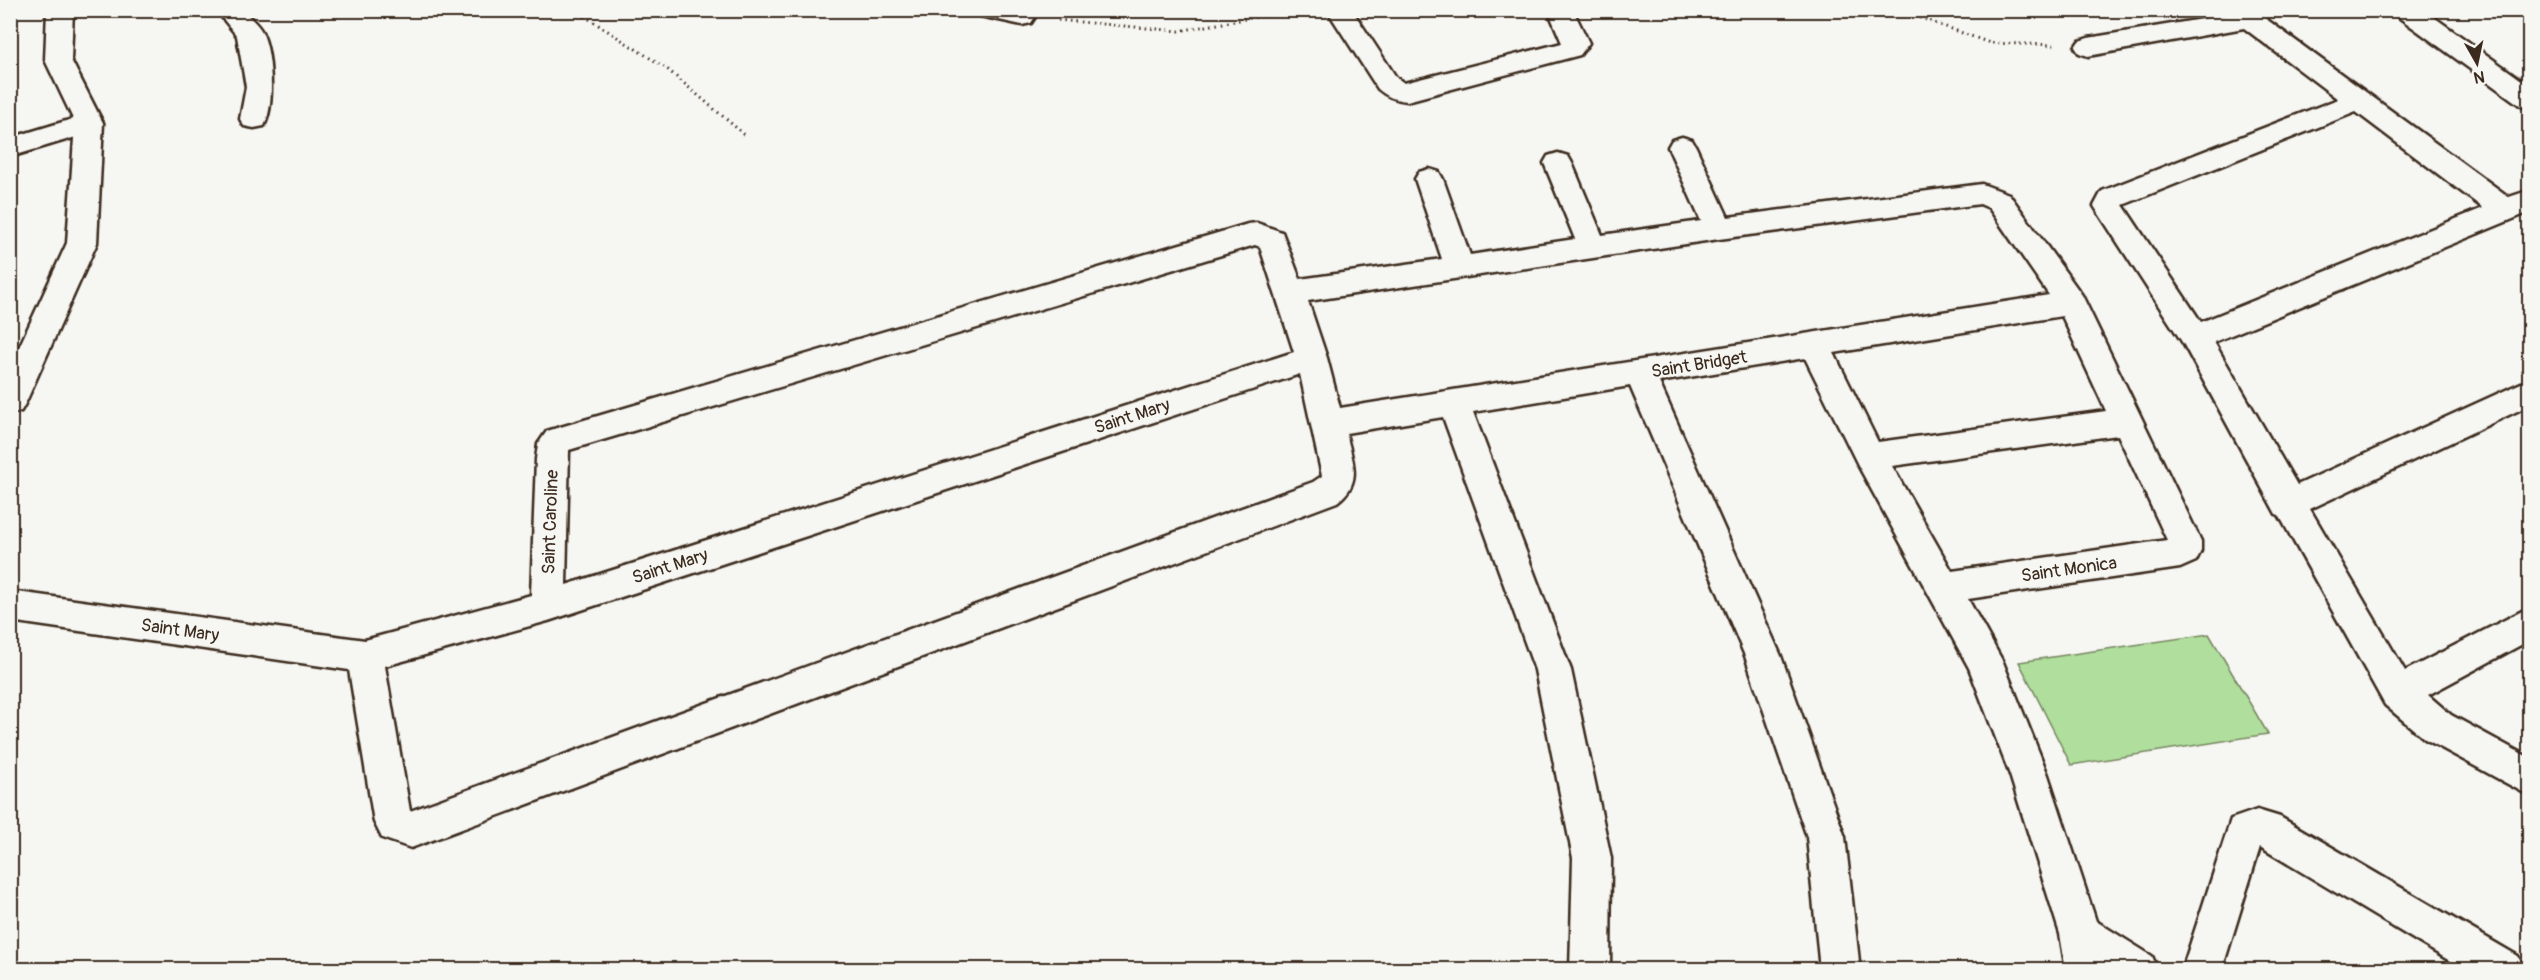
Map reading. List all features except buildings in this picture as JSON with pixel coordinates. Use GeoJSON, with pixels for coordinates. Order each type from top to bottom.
{"type":"FeatureCollection","features":[{"type":"Feature","properties":{"kind":"street"},"geometry":{"type":"LineString","coordinates":[[10,402],[82,243],[89,123],[58,60],[60,10]]}},
{"type":"Feature","properties":{"kind":"street"},"geometry":{"type":"LineString","coordinates":[[228,10],[250,34],[259,87],[254,119]]}},
{"type":"Feature","properties":{"kind":"street"},"geometry":{"type":"LineString","coordinates":[[989,10],[1022,17]]}},
{"type":"Feature","properties":{"kind":"street"},"geometry":{"type":"LineString","coordinates":[[1339,10],[1387,83],[1397,91],[1407,92],[1571,49],[1576,43],[1560,10]]}},
{"type":"Feature","properties":{"kind":"street"},"geometry":{"type":"LineString","coordinates":[[2406,10],[2529,100]]}},
{"type":"Feature","properties":{"kind":"street"},"geometry":{"type":"LineString","coordinates":[[2088,47],[2249,21],[2259,24],[2360,100],[2518,205]]}},
{"type":"Feature","properties":{"kind":"street"},"geometry":{"type":"LineString","coordinates":[[2360,100],[2112,198],[2108,206],[2195,337],[2288,504],[2398,693],[2438,727],[2529,778]]}},
{"type":"Feature","properties":{"kind":"street"},"geometry":{"type":"LineString","coordinates":[[10,148],[89,123]]}},
{"type":"Feature","properties":{"kind":"street"},"geometry":{"type":"LineString","coordinates":[[1682,147],[1719,229]]}},
{"type":"Feature","properties":{"kind":"street"},"geometry":{"type":"LineString","coordinates":[[1558,163],[1593,248]]}},
{"type":"Feature","properties":{"kind":"street"},"geometry":{"type":"LineString","coordinates":[[1430,179],[1460,267]]}},
{"type":"Feature","properties":{"kind":"street"},"geometry":{"type":"LineString","coordinates":[[365,656],[393,822],[411,830],[1325,492],[1335,485],[1340,477],[1312,358],[1291,292],[1719,229],[1988,194],[1999,201],[2071,303],[2127,421],[1869,456]]}},
{"type":"Feature","properties":{"kind":"street"},"geometry":{"type":"LineString","coordinates":[[2195,337],[2518,205]]}},
{"type":"Feature","properties":{"kind":"street","name":"Saint Caroline"},"geometry":{"type":"LineString","coordinates":[[548,606],[552,459],[554,444],[558,440],[1248,235],[1257,234],[1272,240],[1291,292]]}},
{"type":"Feature","properties":{"kind":"street","name":"Saint Bridget"},"geometry":{"type":"LineString","coordinates":[[1328,423],[2071,303]]}},
{"type":"Feature","properties":{"kind":"street"},"geometry":{"type":"LineString","coordinates":[[1815,346],[1869,456],[1944,587],[1989,672],[2029,776],[2083,952],[2138,969]]}},
{"type":"Feature","properties":{"kind":"street","name":"Saint Mary"},"geometry":{"type":"LineString","coordinates":[[10,606],[365,656],[548,606],[1312,358]]}},
{"type":"Feature","properties":{"kind":"street"},"geometry":{"type":"LineString","coordinates":[[1640,373],[1762,656],[1826,837],[1840,969]]}},
{"type":"Feature","properties":{"kind":"street"},"geometry":{"type":"LineString","coordinates":[[2288,504],[2529,391]]}},
{"type":"Feature","properties":{"kind":"street"},"geometry":{"type":"LineString","coordinates":[[1453,402],[1553,670],[1592,858],[1590,969]]}},
{"type":"Feature","properties":{"kind":"street","name":"Saint Monica"},"geometry":{"type":"LineString","coordinates":[[1944,587],[2180,554],[2184,551],[2184,541],[2127,421]]}},
{"type":"Feature","properties":{"kind":"street"},"geometry":{"type":"LineString","coordinates":[[2398,693],[2529,622]]}},
{"type":"Feature","properties":{"kind":"street"},"geometry":{"type":"LineString","coordinates":[[2202,969],[2245,832],[2257,828],[2266,830],[2504,969]]}},
{"type":"Feature","properties":{"kind":"path"},"geometry":{"type":"LineString","coordinates":[[575,10],[667,69],[746,136]]}},
{"type":"Feature","properties":{"kind":"path"},"geometry":{"type":"LineString","coordinates":[[1022,17],[1179,31],[1294,10]]}},
{"type":"Feature","properties":{"kind":"path"},"geometry":{"type":"LineString","coordinates":[[1899,10],[1990,43],[2088,47]]}},
{"type":"Feature","properties":{"kind":"green space"},"geometry":{"type":"Polygon","coordinates":[[[2209,634],[2268,734],[2071,765],[2019,662],[2209,634]]]}}]}
